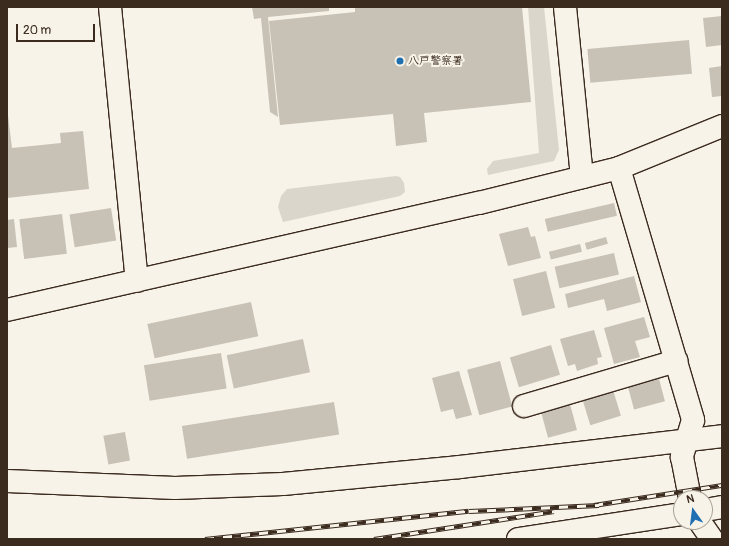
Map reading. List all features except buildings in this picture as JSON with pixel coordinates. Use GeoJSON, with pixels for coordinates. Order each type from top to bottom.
{"type":"FeatureCollection","features":[{"type":"Feature","properties":{"kind":"street"},"geometry":{"type":"LineString","coordinates":[[110,7],[137,281]]}},
{"type":"Feature","properties":{"kind":"street"},"geometry":{"type":"LineString","coordinates":[[565,7],[582,177]]}},
{"type":"Feature","properties":{"kind":"street"},"geometry":{"type":"LineString","coordinates":[[7,310],[620,168],[722,126]]}},
{"type":"Feature","properties":{"kind":"street"},"geometry":{"type":"LineString","coordinates":[[620,168],[693,420],[682,457],[688,490]]}},
{"type":"Feature","properties":{"kind":"street"},"geometry":{"type":"LineString","coordinates":[[524,406],[676,361]]}},
{"type":"Feature","properties":{"kind":"street"},"geometry":{"type":"LineString","coordinates":[[7,481],[175,488],[283,484],[686,442],[722,436]]}},
{"type":"Feature","properties":{"kind":"street"},"geometry":{"type":"LineString","coordinates":[[518,539],[673,515]]}},
{"type":"Feature","properties":{"kind":"street"},"geometry":{"type":"LineString","coordinates":[[706,530],[712,539]]}},
{"type":"Feature","properties":{"kind":"shaded area"},"geometry":{"type":"Polygon","coordinates":[[[528,7],[544,7],[559,150],[554,161],[488,175],[487,169],[493,161],[539,153],[528,7]]]}},
{"type":"Feature","properties":{"kind":"shaded area"},"geometry":{"type":"Polygon","coordinates":[[[396,176],[400,177],[404,183],[405,192],[400,196],[283,222],[278,207],[281,196],[287,189],[396,176]]]}},
{"type":"Feature","properties":{"kind":"railway"},"geometry":{"type":"LineString","coordinates":[[594,505],[722,485]]}},
{"type":"Feature","properties":{"kind":"railway"},"geometry":{"type":"LineString","coordinates":[[205,539],[469,511],[599,505]]}},
{"type":"Feature","properties":{"kind":"railway"},"geometry":{"type":"LineString","coordinates":[[374,539],[554,511]]}},
{"type":"Feature","properties":{"kind":"place","name":"八戸警察署"},"geometry":{"type":"Point","coordinates":[400,61]}}]}
